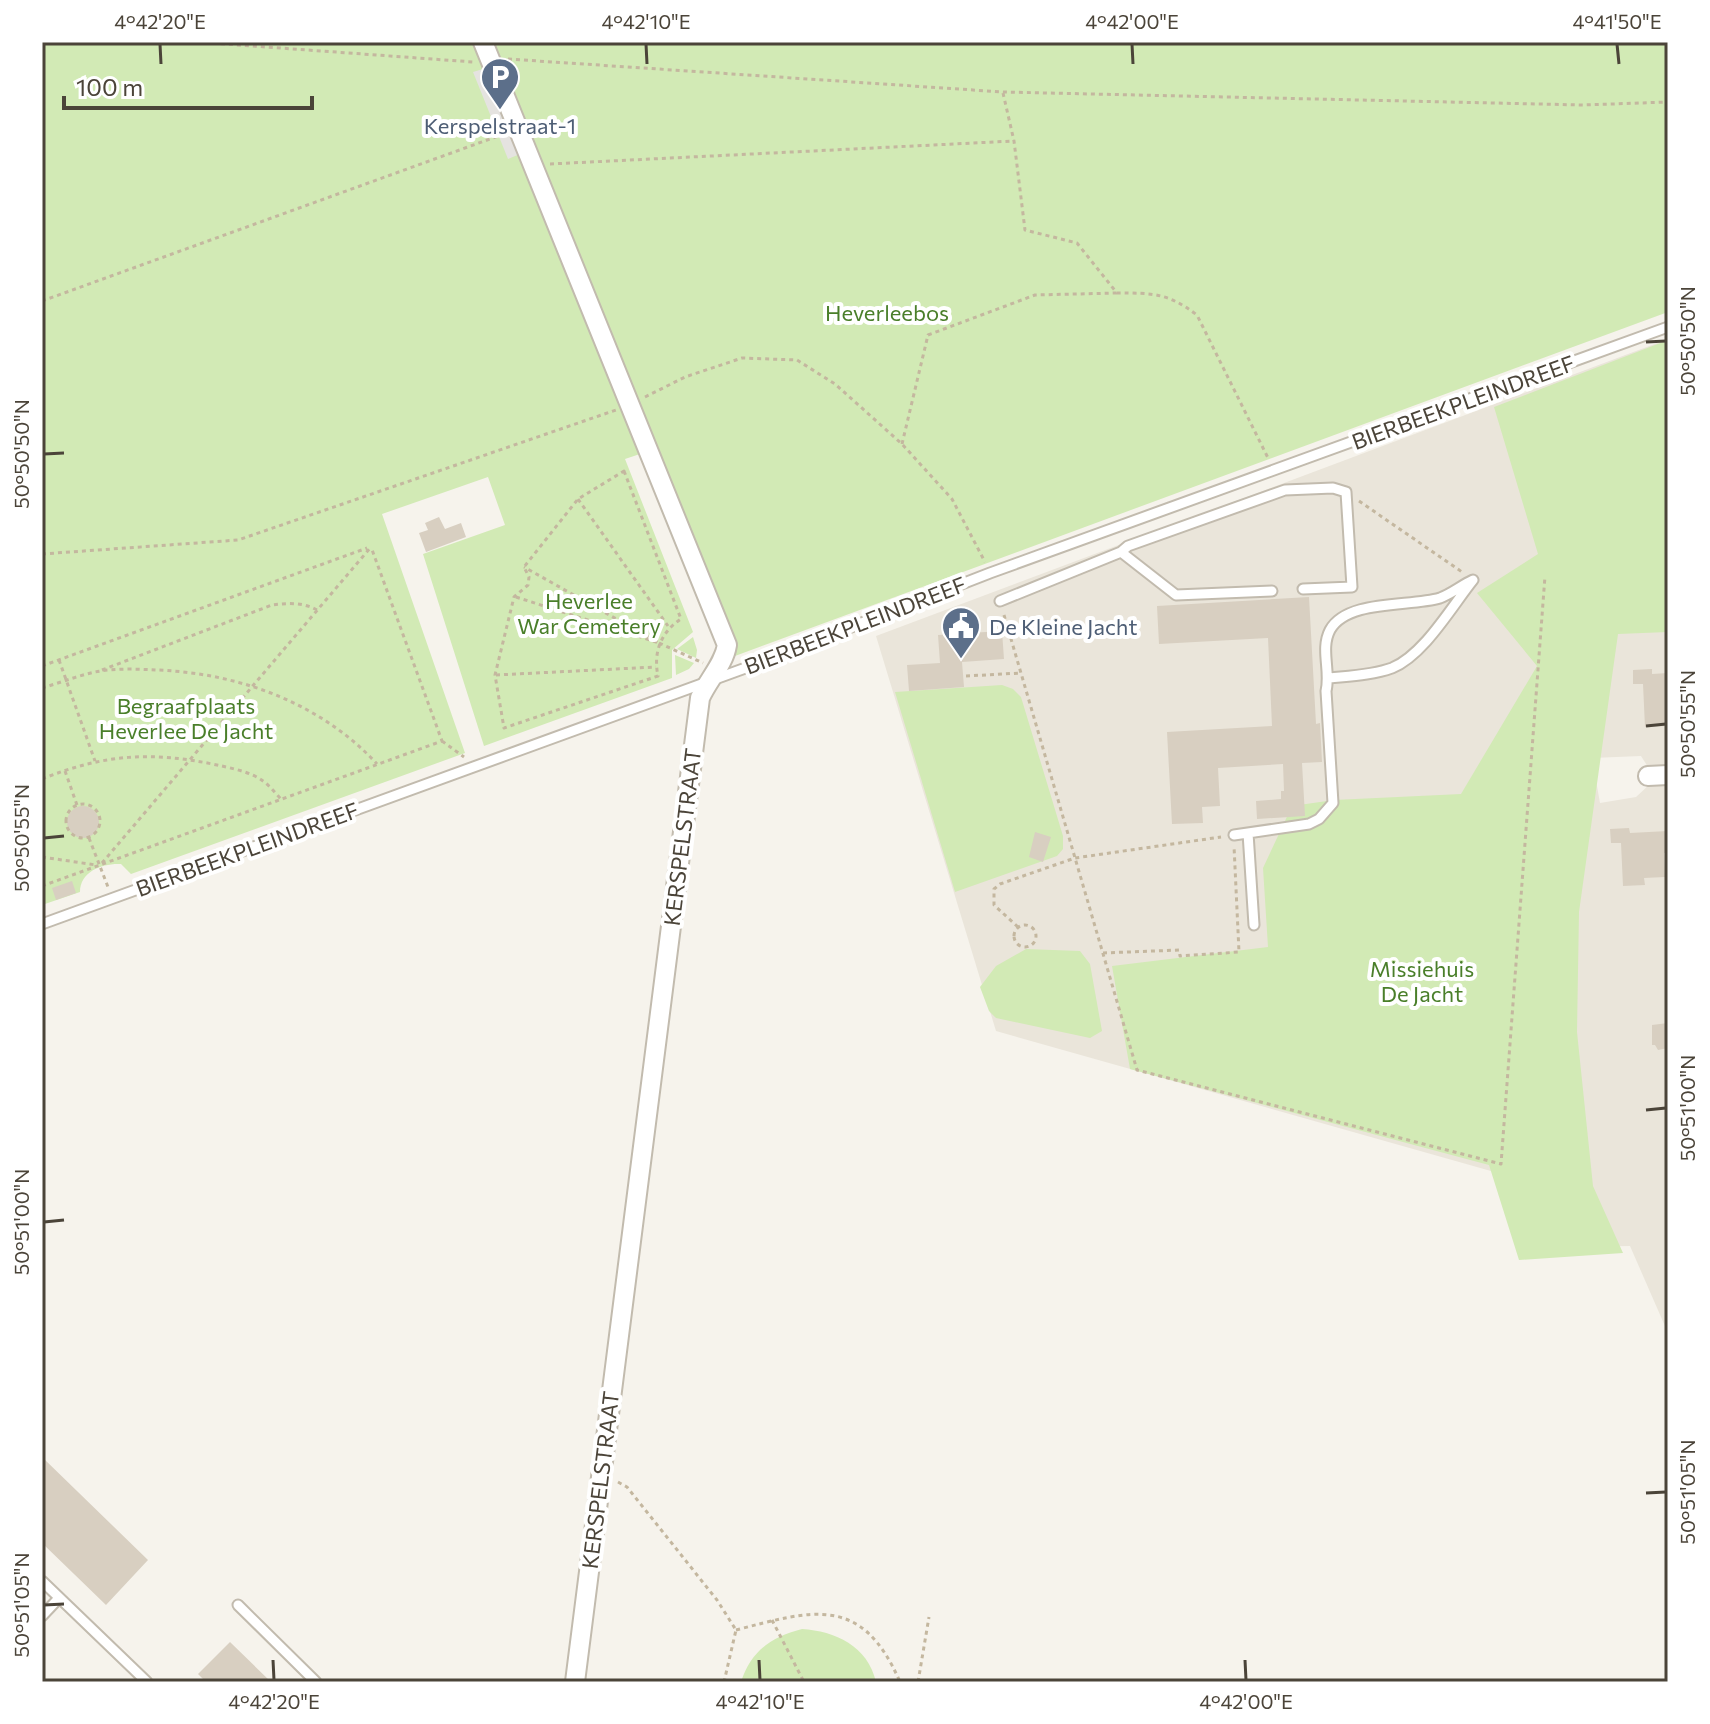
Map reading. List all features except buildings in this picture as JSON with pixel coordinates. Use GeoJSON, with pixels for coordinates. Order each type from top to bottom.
{"type":"FeatureCollection","features":[{"type":"Feature","properties":{"kind":"street","name":"KERSPELSTRAAT"},"geometry":{"type":"LineString","coordinates":[[486,50],[727,645],[725,657],[700,698],[575,1682]]}},
{"type":"Feature","properties":{"kind":"street"},"geometry":{"type":"LineString","coordinates":[[1648,776],[1668,775]]}},
{"type":"Feature","properties":{"kind":"lane","name":"BIERBEEKPLEINDREEF"},"geometry":{"type":"LineString","coordinates":[[42,924],[712,675],[1668,327]]}},
{"type":"Feature","properties":{"kind":"lane"},"geometry":{"type":"LineString","coordinates":[[1000,601],[1121,552],[1128,546],[1285,490],[1333,488],[1346,492],[1352,587],[1303,589]]}},
{"type":"Feature","properties":{"kind":"lane"},"geometry":{"type":"LineString","coordinates":[[1121,552],[1176,595],[1272,591]]}},
{"type":"Feature","properties":{"kind":"lane"},"geometry":{"type":"LineString","coordinates":[[1330,678],[1360,676],[1391,668],[1406,660],[1419,649],[1473,580]]}},
{"type":"Feature","properties":{"kind":"lane"},"geometry":{"type":"LineString","coordinates":[[1234,835],[1309,824],[1319,819],[1333,803],[1326,691],[1330,678],[1326,644],[1330,630],[1339,619],[1375,607],[1440,598],[1473,580]]}},
{"type":"Feature","properties":{"kind":"lane"},"geometry":{"type":"LineString","coordinates":[[1248,833],[1254,925]]}},
{"type":"Feature","properties":{"kind":"lane"},"geometry":{"type":"LineString","coordinates":[[42,1581],[142,1680]]}},
{"type":"Feature","properties":{"kind":"lane"},"geometry":{"type":"LineString","coordinates":[[42,1616],[59,1598]]}},
{"type":"Feature","properties":{"kind":"lane"},"geometry":{"type":"LineString","coordinates":[[238,1605],[316,1682]]}},
{"type":"Feature","properties":{"kind":"path"},"geometry":{"type":"LineString","coordinates":[[197,42],[468,63],[486,50],[1003,92],[1583,105],[1668,102]]}},
{"type":"Feature","properties":{"kind":"path"},"geometry":{"type":"LineString","coordinates":[[1003,92],[1014,141],[1025,230],[1077,243],[1117,293]]}},
{"type":"Feature","properties":{"kind":"path"},"geometry":{"type":"LineString","coordinates":[[42,301],[519,130]]}},
{"type":"Feature","properties":{"kind":"path"},"geometry":{"type":"LineString","coordinates":[[533,165],[1014,141]]}},
{"type":"Feature","properties":{"kind":"path"},"geometry":{"type":"LineString","coordinates":[[902,444],[928,335],[1035,295],[1145,293],[1177,300],[1197,315],[1275,471]]}},
{"type":"Feature","properties":{"kind":"path"},"geometry":{"type":"LineString","coordinates":[[42,554],[238,540],[628,405],[685,377],[742,358],[797,360],[835,384],[902,444],[952,499],[990,573]]}},
{"type":"Feature","properties":{"kind":"path"},"geometry":{"type":"LineString","coordinates":[[624,471],[681,619],[669,627],[659,643],[658,676],[504,728],[495,675],[514,597],[528,585],[529,577],[524,567],[578,499],[624,471]]}},
{"type":"Feature","properties":{"kind":"path"},"geometry":{"type":"LineString","coordinates":[[1346,492],[1473,580]]}},
{"type":"Feature","properties":{"kind":"path"},"geometry":{"type":"LineString","coordinates":[[578,499],[669,627]]}},
{"type":"Feature","properties":{"kind":"path"},"geometry":{"type":"LineString","coordinates":[[100,866],[371,547]]}},
{"type":"Feature","properties":{"kind":"path"},"geometry":{"type":"LineString","coordinates":[[42,666],[371,547]]}},
{"type":"Feature","properties":{"kind":"path"},"geometry":{"type":"LineString","coordinates":[[371,547],[442,741],[474,765]]}},
{"type":"Feature","properties":{"kind":"path"},"geometry":{"type":"LineString","coordinates":[[524,567],[712,675]]}},
{"type":"Feature","properties":{"kind":"path"},"geometry":{"type":"LineString","coordinates":[[1000,601],[1137,1070],[1501,1164],[1545,576]]}},
{"type":"Feature","properties":{"kind":"path"},"geometry":{"type":"LineString","coordinates":[[514,597],[659,643]]}},
{"type":"Feature","properties":{"kind":"path"},"geometry":{"type":"LineString","coordinates":[[42,688],[97,672],[272,605],[285,603],[317,610]]}},
{"type":"Feature","properties":{"kind":"path"},"geometry":{"type":"LineString","coordinates":[[59,660],[95,761]]}},
{"type":"Feature","properties":{"kind":"path"},"geometry":{"type":"LineString","coordinates":[[495,675],[656,667]]}},
{"type":"Feature","properties":{"kind":"path"},"geometry":{"type":"LineString","coordinates":[[97,672],[141,669],[184,671],[217,675],[252,686],[292,702],[330,724],[360,745],[377,764]]}},
{"type":"Feature","properties":{"kind":"path"},"geometry":{"type":"LineString","coordinates":[[966,676],[1021,673]]}},
{"type":"Feature","properties":{"kind":"path"},"geometry":{"type":"LineString","coordinates":[[42,886],[442,741]]}},
{"type":"Feature","properties":{"kind":"path"},"geometry":{"type":"LineString","coordinates":[[42,779],[95,761],[148,754],[233,769],[263,781],[281,799]]}},
{"type":"Feature","properties":{"kind":"path"},"geometry":{"type":"LineString","coordinates":[[64,770],[77,805]]}},
{"type":"Feature","properties":{"kind":"path"},"geometry":{"type":"LineString","coordinates":[[77,805],[90,806],[99,813],[97,830],[89,838],[79,838],[66,827],[68,811],[77,805]]}},
{"type":"Feature","properties":{"kind":"path"},"geometry":{"type":"LineString","coordinates":[[1018,927],[994,905],[994,889],[1000,884],[1075,858],[1234,835],[1239,952],[1180,956],[1179,950],[1103,953]]}},
{"type":"Feature","properties":{"kind":"path"},"geometry":{"type":"LineString","coordinates":[[89,838],[112,899]]}},
{"type":"Feature","properties":{"kind":"path"},"geometry":{"type":"LineString","coordinates":[[42,857],[100,866]]}},
{"type":"Feature","properties":{"kind":"path"},"geometry":{"type":"LineString","coordinates":[[1025,924],[1034,929],[1037,936],[1031,946],[1017,944],[1014,937],[1018,927],[1025,924]]}},
{"type":"Feature","properties":{"kind":"path"},"geometry":{"type":"LineString","coordinates":[[601,1475],[627,1487],[717,1600],[736,1630],[724,1682]]}},
{"type":"Feature","properties":{"kind":"path"},"geometry":{"type":"LineString","coordinates":[[736,1630],[799,1613],[829,1613],[861,1626],[884,1649],[900,1682]]}},
{"type":"Feature","properties":{"kind":"path"},"geometry":{"type":"LineString","coordinates":[[918,1682],[929,1617]]}},
{"type":"Feature","properties":{"kind":"path"},"geometry":{"type":"LineString","coordinates":[[772,1620],[804,1682]]}},
{"type":"Feature","properties":{"kind":"shaded area","name":"Kerspelstraat-1"},"geometry":{"type":"Polygon","coordinates":[[[493,66],[527,151],[508,159],[473,72],[493,66]]]}},
{"type":"Feature","properties":{"kind":"shaded area"},"geometry":{"type":"Polygon","coordinates":[[[1668,339],[1668,766],[1648,767],[1641,756],[1592,758],[1600,803],[1636,797],[1650,784],[1668,784],[1668,1333],[1630,1246],[1524,1248],[1498,1173],[996,1031],[876,636],[1668,339]]]}},
{"type":"Feature","properties":{"kind":"green space","name":"Heverleebos"},"geometry":{"type":"Polygon","coordinates":[[[42,42],[1668,42],[1668,312],[735,656],[655,449],[625,459],[693,632],[672,650],[672,678],[484,746],[423,554],[505,525],[488,477],[382,514],[465,753],[131,874],[121,864],[100,867],[84,879],[80,892],[42,905],[42,42]]]}},
{"type":"Feature","properties":{"kind":"green space","name":"Missiehuis De Jacht"},"geometry":{"type":"Polygon","coordinates":[[[1668,340],[1668,632],[1618,634],[1579,912],[1577,1032],[1593,1186],[1623,1253],[1519,1260],[1489,1165],[1130,1069],[1112,966],[1268,947],[1263,868],[1292,806],[1334,800],[1461,794],[1537,666],[1477,593],[1538,554],[1494,407],[1668,340]]]}},
{"type":"Feature","properties":{"kind":"green space"},"geometry":{"type":"Polygon","coordinates":[[[693,637],[697,650],[696,658],[677,649],[693,637]]]}},
{"type":"Feature","properties":{"kind":"green space"},"geometry":{"type":"Polygon","coordinates":[[[675,655],[694,663],[676,675],[675,655]]]}},
{"type":"Feature","properties":{"kind":"green space"},"geometry":{"type":"Polygon","coordinates":[[[1002,685],[1013,689],[1021,697],[1063,836],[1063,849],[1057,856],[955,892],[895,692],[1002,685]]]}},
{"type":"Feature","properties":{"kind":"green space"},"geometry":{"type":"Polygon","coordinates":[[[1026,949],[1080,951],[1090,964],[1102,1031],[1090,1038],[996,1018],[989,1011],[980,987],[996,966],[1026,949]]]}},
{"type":"Feature","properties":{"kind":"green space"},"geometry":{"type":"Polygon","coordinates":[[[802,1629],[838,1637],[858,1650],[872,1669],[876,1682],[741,1682],[750,1662],[764,1647],[781,1636],[802,1629]]]}},
{"type":"Feature","properties":{"kind":"place","name":"Kerspelstraat-1"},"geometry":{"type":"Point","coordinates":[500,111]}},
{"type":"Feature","properties":{"kind":"place","name":"De Kleine Jacht"},"geometry":{"type":"Point","coordinates":[961,660]}},
{"type":"Feature","properties":{"kind":"park label","name":"Heverlee War Cemetery"},"geometry":{"type":"Point","coordinates":[589,612]}},
{"type":"Feature","properties":{"kind":"park label","name":"Begraafplaats Heverlee De Jacht"},"geometry":{"type":"Point","coordinates":[186,718]}}]}
